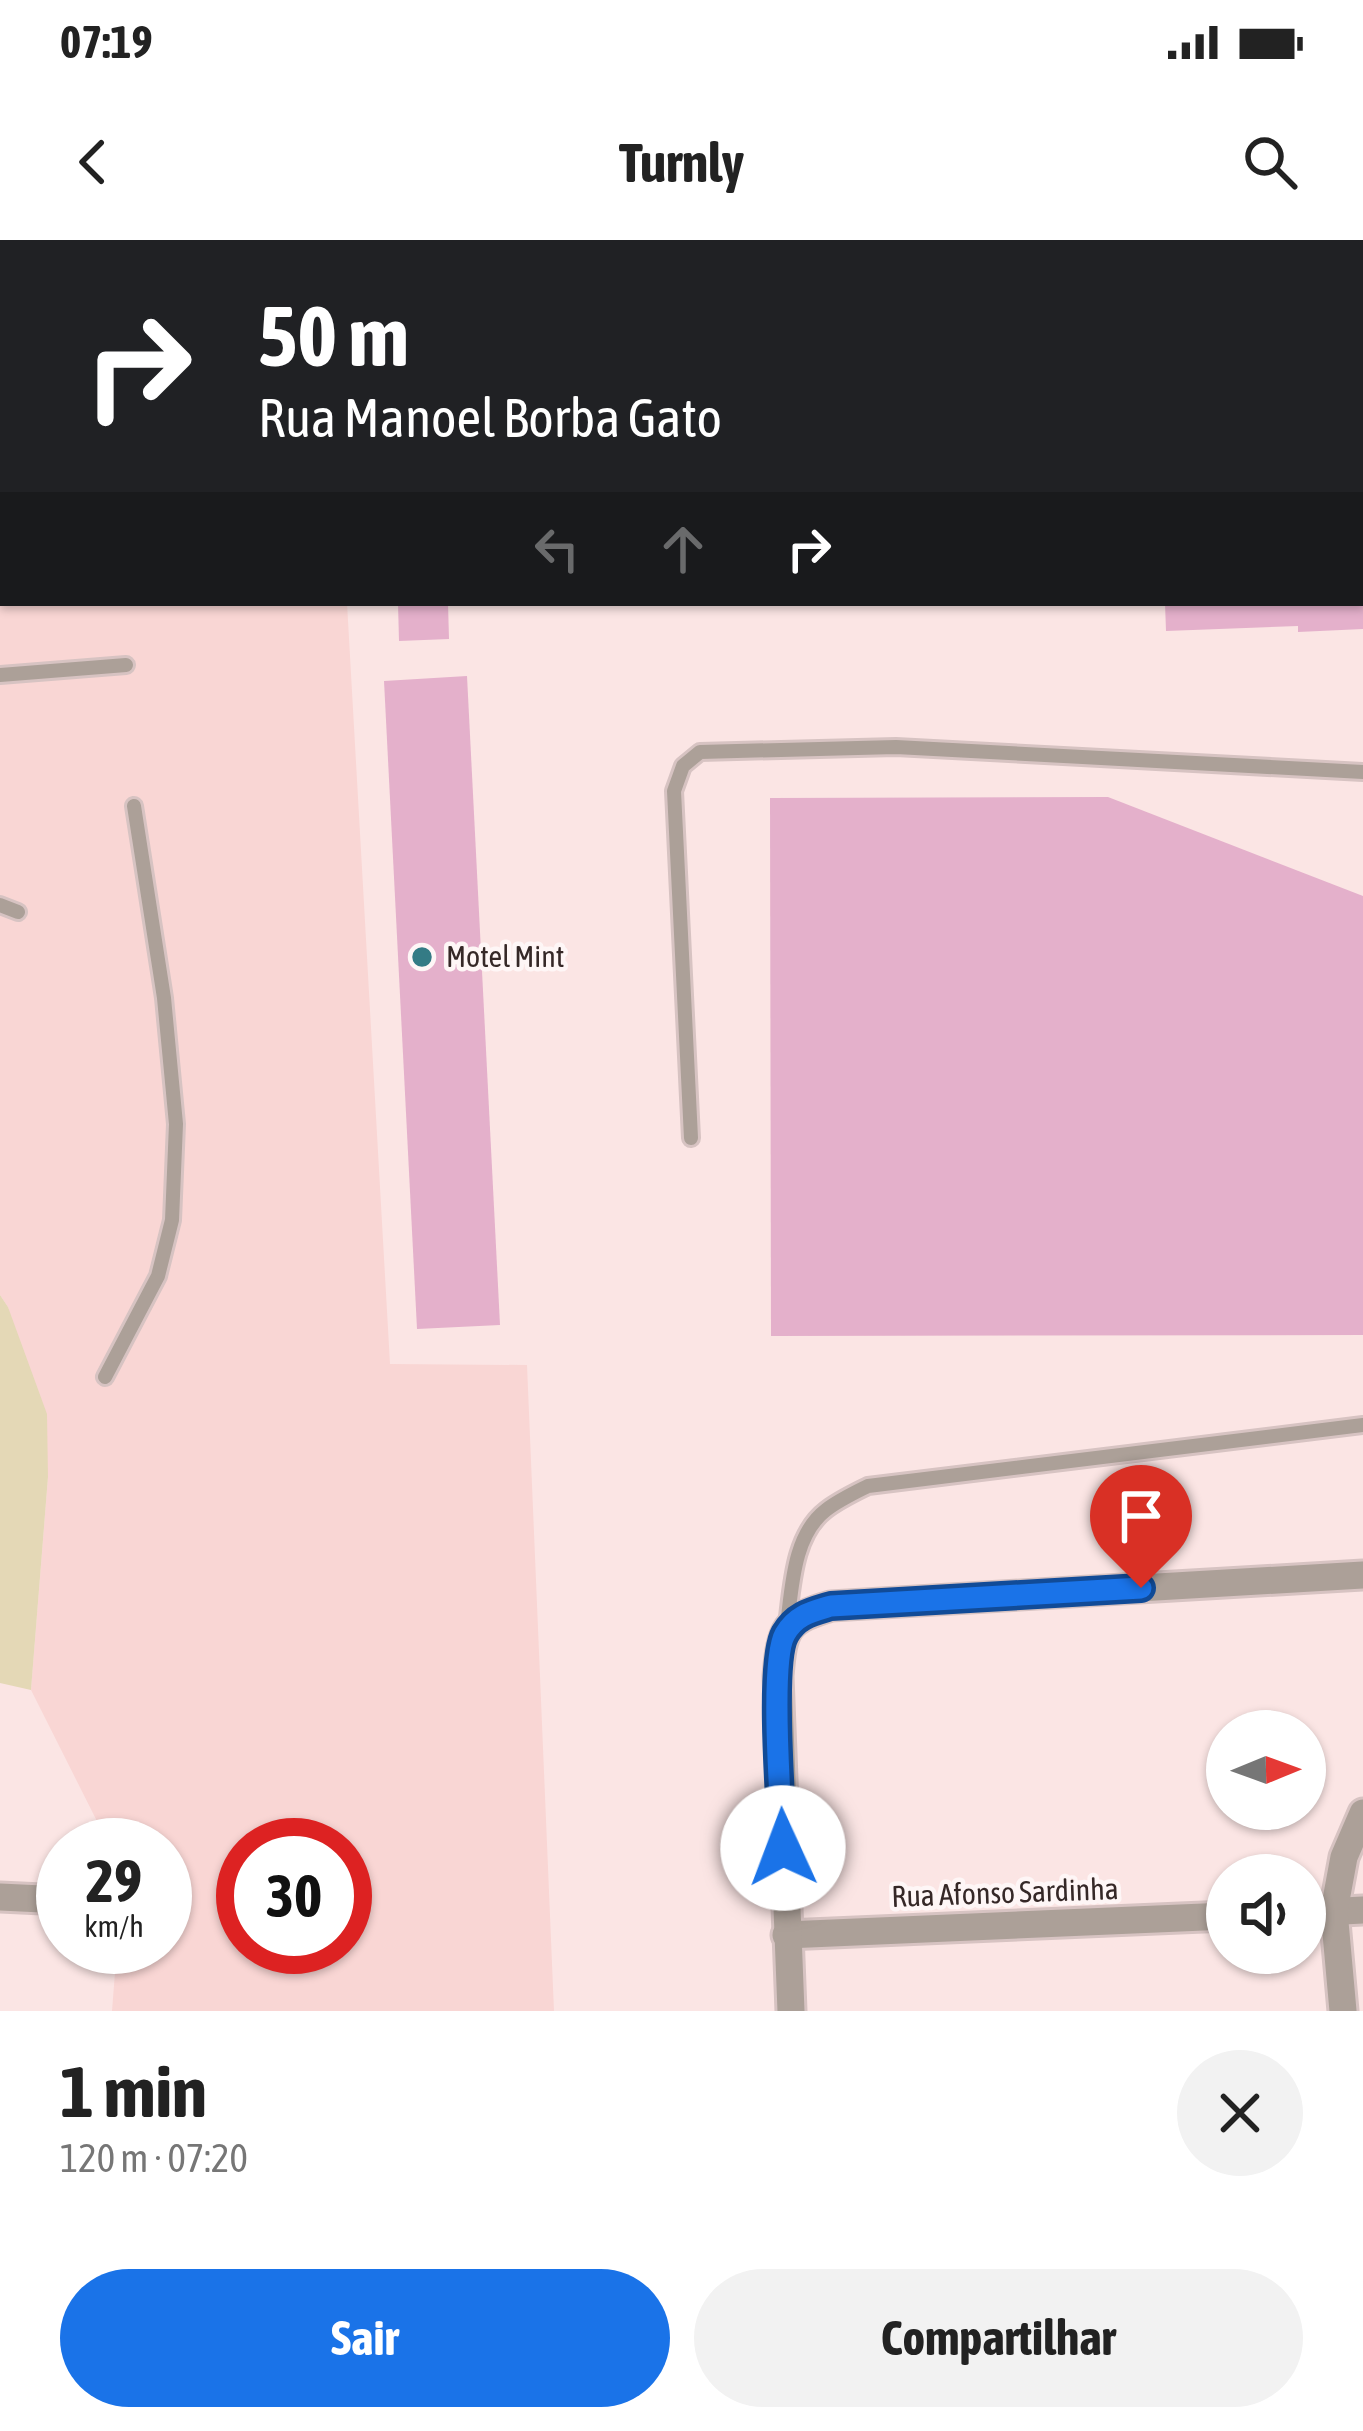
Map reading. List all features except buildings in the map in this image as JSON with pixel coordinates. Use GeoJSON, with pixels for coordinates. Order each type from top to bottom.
{"type":"FeatureCollection","features":[{"type":"Feature","properties":{"kind":"street"},"geometry":{"type":"LineString","coordinates":[[791,2011],[778,1676],[780,1643],[802,1615],[831,1606],[1363,1575]]}},
{"type":"Feature","properties":{"kind":"street"},"geometry":{"type":"LineString","coordinates":[[1343,2011],[1334,1911],[1344,1857],[1363,1813]]}},
{"type":"Feature","properties":{"kind":"street"},"geometry":{"type":"LineString","coordinates":[[0,1897],[36,1899]]}},
{"type":"Feature","properties":{"kind":"street"},"geometry":{"type":"LineString","coordinates":[[1326,1912],[1363,1910]]}},
{"type":"Feature","properties":{"kind":"street","name":"Rua Afonso Sardinha"},"geometry":{"type":"LineString","coordinates":[[787,1935],[1206,1917]]}},
{"type":"Feature","properties":{"kind":"lane"},"geometry":{"type":"LineString","coordinates":[[0,675],[126,665]]}},
{"type":"Feature","properties":{"kind":"lane"},"geometry":{"type":"LineString","coordinates":[[691,1138],[674,791],[683,766],[700,752],[896,747],[1363,772]]}},
{"type":"Feature","properties":{"kind":"lane"},"geometry":{"type":"LineString","coordinates":[[105,1376],[158,1276],[172,1220],[176,1124],[166,1018],[134,806]]}},
{"type":"Feature","properties":{"kind":"lane"},"geometry":{"type":"LineString","coordinates":[[0,905],[18,912]]}},
{"type":"Feature","properties":{"kind":"lane"},"geometry":{"type":"LineString","coordinates":[[787,1630],[792,1582],[804,1537],[823,1512],[868,1486],[1363,1425]]}},
{"type":"Feature","properties":{"kind":"shaded area"},"geometry":{"type":"Polygon","coordinates":[[[0,606],[347,606],[390,1364],[527,1365],[554,2011],[112,2011],[115,1974],[192,1974],[192,1818],[95,1818],[31,1690],[48,1477],[8,1307],[0,1295],[0,606]]]}},
{"type":"Feature","properties":{"kind":"shaded area"},"geometry":{"type":"Polygon","coordinates":[[[0,1295],[47,1414],[48,1477],[31,1690],[0,1683],[0,1295]]]}},
{"type":"Feature","properties":{"kind":"place","name":"Motel Mint"},"geometry":{"type":"Point","coordinates":[422,957]}},
{"type":"Feature","properties":{"kind":"route"},"geometry":{"type":"LineString","coordinates":[[783,1848],[780,1643],[802,1615],[831,1606],[1141,1588]]}}]}
